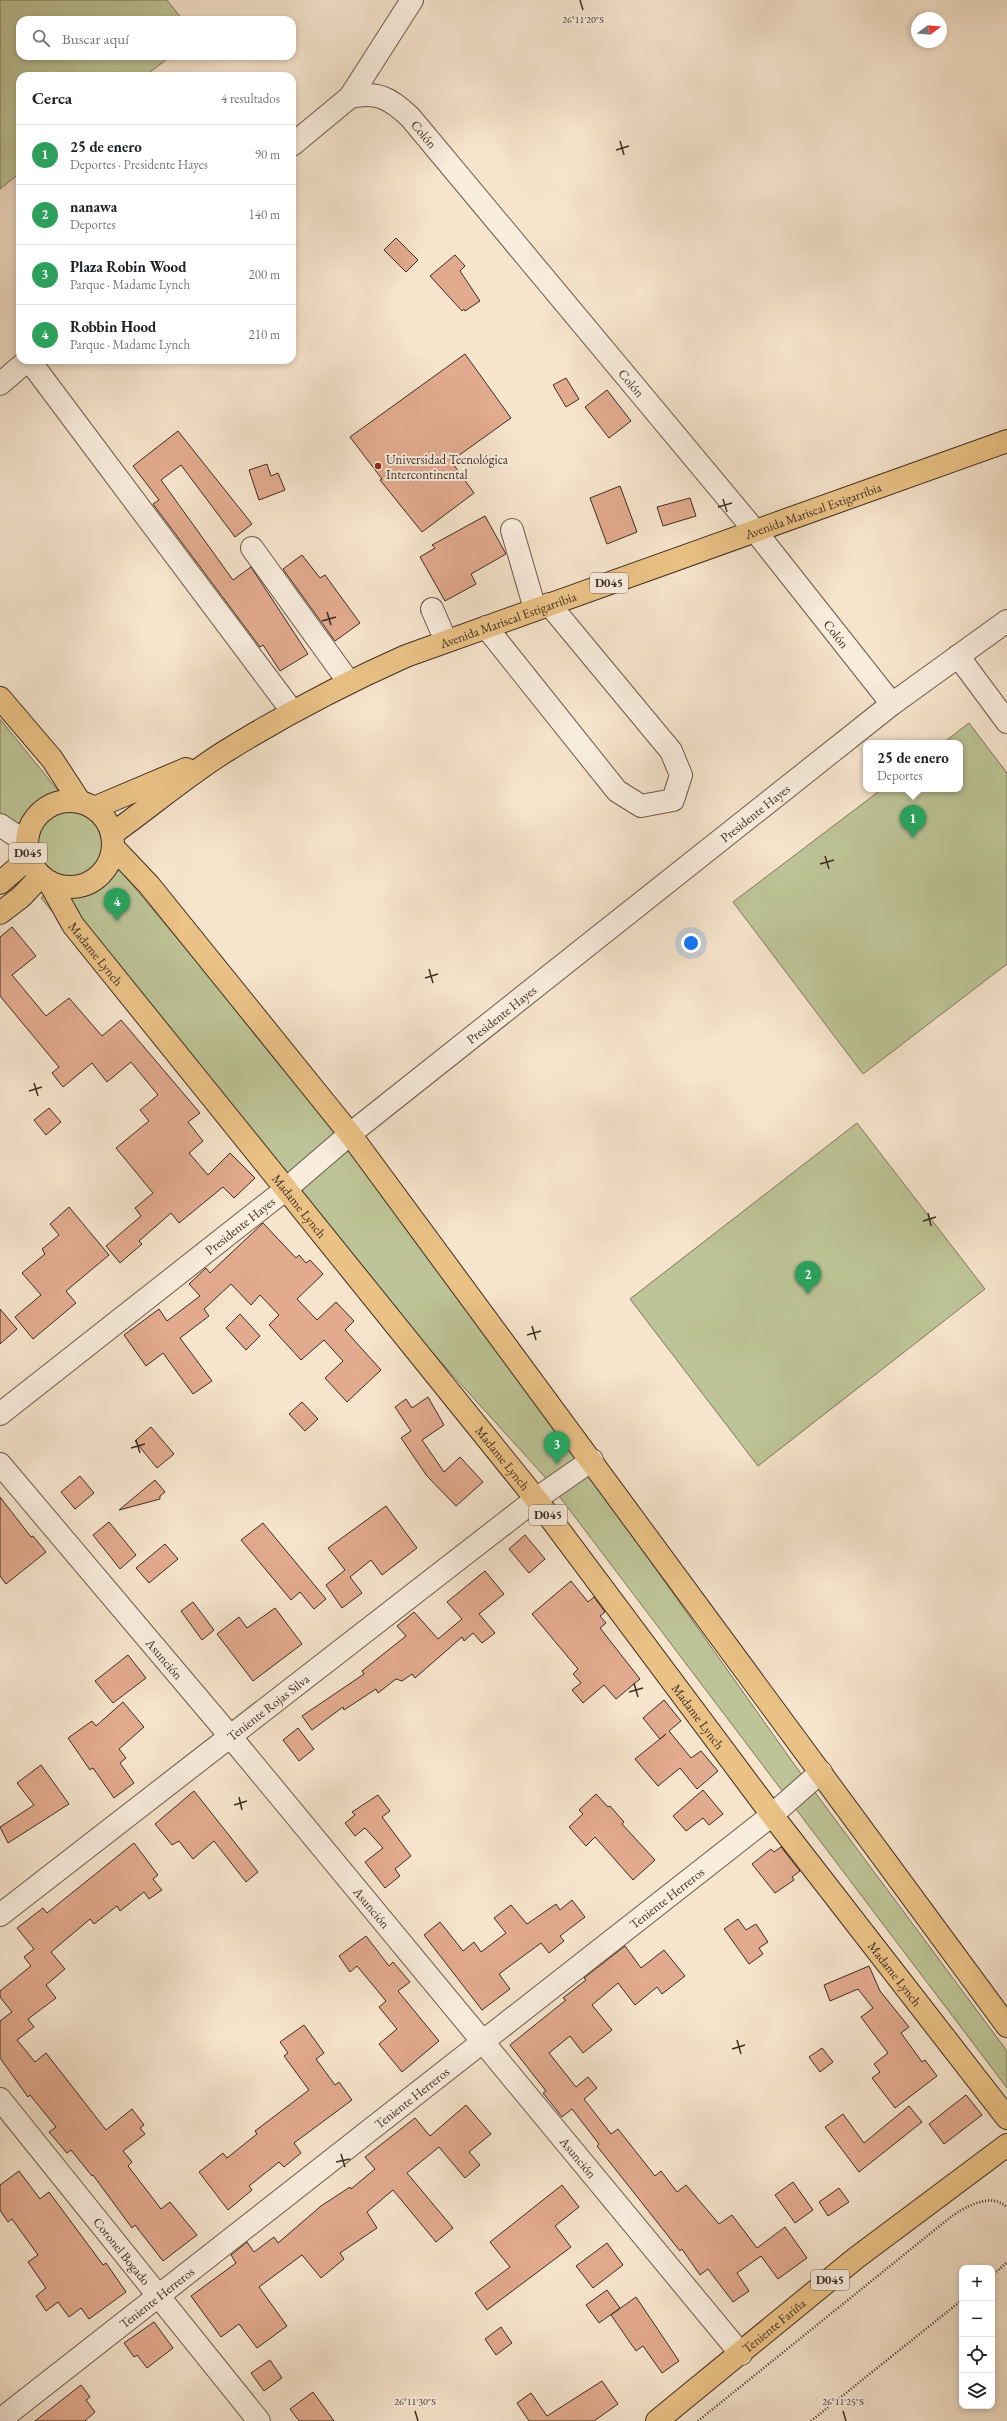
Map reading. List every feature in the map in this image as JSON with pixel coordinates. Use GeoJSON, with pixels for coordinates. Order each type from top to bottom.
{"type":"FeatureCollection","features":[{"type":"Feature","properties":{"kind":"main road","name":"Avenida Mariscal Estigarribia"},"geometry":{"type":"LineString","coordinates":[[112,840],[224,752],[292,711],[348,681],[406,656],[542,606],[756,532],[1007,441]]}},
{"type":"Feature","properties":{"kind":"main road"},"geometry":{"type":"LineString","coordinates":[[0,698],[52,759],[87,805],[108,824],[112,840],[350,1134],[592,1460],[1007,2026]]}},
{"type":"Feature","properties":{"kind":"main road","name":"Avenida Mariscal Estigarribia"},"geometry":{"type":"LineString","coordinates":[[87,805],[224,752]]}},
{"type":"Feature","properties":{"kind":"main road"},"geometry":{"type":"LineString","coordinates":[[52,759],[55,803]]}},
{"type":"Feature","properties":{"kind":"main road","name":"D045"},"geometry":{"type":"LineString","coordinates":[[87,805],[72,800],[55,803],[39,813],[28,843],[45,879],[69,887],[90,882],[108,865],[112,840]]}},
{"type":"Feature","properties":{"kind":"main road"},"geometry":{"type":"LineString","coordinates":[[0,883],[28,843]]}},
{"type":"Feature","properties":{"kind":"main road"},"geometry":{"type":"LineString","coordinates":[[0,913],[45,879]]}},
{"type":"Feature","properties":{"kind":"main road","name":"Madame Lynch"},"geometry":{"type":"LineString","coordinates":[[45,879],[73,925],[536,1499],[772,1815],[1007,2118]]}},
{"type":"Feature","properties":{"kind":"main road","name":"Teniente Fariña"},"geometry":{"type":"LineString","coordinates":[[657,2421],[741,2354],[856,2258],[1007,2145]]}},
{"type":"Feature","properties":{"kind":"street"},"geometry":{"type":"LineString","coordinates":[[296,141],[350,97],[412,0]]}},
{"type":"Feature","properties":{"kind":"street","name":"Colón"},"geometry":{"type":"LineString","coordinates":[[350,97],[366,94],[381,96],[398,105],[410,117],[756,532],[892,704]]}},
{"type":"Feature","properties":{"kind":"street"},"geometry":{"type":"LineString","coordinates":[[0,384],[24,364]]}},
{"type":"Feature","properties":{"kind":"street"},"geometry":{"type":"LineString","coordinates":[[32,364],[292,711]]}},
{"type":"Feature","properties":{"kind":"street"},"geometry":{"type":"LineString","coordinates":[[486,627],[617,791],[641,806],[673,800],[681,775],[671,751],[542,606],[512,530]]}},
{"type":"Feature","properties":{"kind":"street"},"geometry":{"type":"LineString","coordinates":[[252,548],[348,681]]}},
{"type":"Feature","properties":{"kind":"street"},"geometry":{"type":"LineString","coordinates":[[432,609],[446,641]]}},
{"type":"Feature","properties":{"kind":"street","name":"Presidente Hayes"},"geometry":{"type":"LineString","coordinates":[[0,1414],[286,1189],[350,1134],[892,704],[1007,622]]}},
{"type":"Feature","properties":{"kind":"street"},"geometry":{"type":"LineString","coordinates":[[958,656],[1007,722]]}},
{"type":"Feature","properties":{"kind":"street"},"geometry":{"type":"LineString","coordinates":[[0,824],[28,843]]}},
{"type":"Feature","properties":{"kind":"street","name":"Teniente Rojas Silva"},"geometry":{"type":"LineString","coordinates":[[0,1915],[536,1499],[592,1460]]}},
{"type":"Feature","properties":{"kind":"street","name":"Asunción"},"geometry":{"type":"LineString","coordinates":[[0,1464],[230,1736],[481,2043],[741,2354]]}},
{"type":"Feature","properties":{"kind":"street","name":"Teniente Herreros"},"geometry":{"type":"LineString","coordinates":[[0,2420],[772,1815],[821,1772]]}},
{"type":"Feature","properties":{"kind":"street","name":"Coronel Bogado"},"geometry":{"type":"LineString","coordinates":[[0,2099],[258,2421]]}},
{"type":"Feature","properties":{"kind":"path"},"geometry":{"type":"LineString","coordinates":[[698,2421],[969,2204],[989,2201],[1004,2204],[1007,2208]]}},
{"type":"Feature","properties":{"kind":"path"},"geometry":{"type":"LineString","coordinates":[[995,2273],[1007,2262]]}},
{"type":"Feature","properties":{"kind":"path"},"geometry":{"type":"LineString","coordinates":[[811,2421],[961,2301]]}},
{"type":"Feature","properties":{"kind":"green space"},"geometry":{"type":"Polygon","coordinates":[[[0,0],[167,0],[180,16],[16,16],[16,60],[166,60],[150,72],[16,72],[16,176],[0,189],[0,0]]]}},
{"type":"Feature","properties":{"kind":"green space"},"geometry":{"type":"Polygon","coordinates":[[[0,719],[60,793],[46,798],[35,806],[20,830],[0,820],[0,719]]]}},
{"type":"Feature","properties":{"kind":"green space"},"geometry":{"type":"Polygon","coordinates":[[[969,723],[1007,773],[1007,964],[863,1074],[733,902],[878,792],[963,792],[963,740],[947,740],[969,723]]]}},
{"type":"Feature","properties":{"kind":"green space"},"geometry":{"type":"Polygon","coordinates":[[[69,812],[82,815],[92,822],[99,832],[102,845],[99,858],[92,868],[82,875],[69,878],[56,875],[46,868],[39,858],[36,845],[39,832],[46,822],[56,815],[69,812]]]}},
{"type":"Feature","properties":{"kind":"green space"},"geometry":{"type":"Polygon","coordinates":[[[114,863],[337,1129],[573,1452],[794,1764],[1007,2051],[1007,2088],[544,1476],[276,1180],[41,898],[49,889],[70,893],[86,890],[100,879],[114,863]]]}},
{"type":"Feature","properties":{"kind":"green space"},"geometry":{"type":"Polygon","coordinates":[[[857,1123],[985,1289],[758,1466],[630,1299],[857,1123]]]}},
{"type":"Feature","properties":{"kind":"building"},"geometry":{"type":"Polygon","coordinates":[[[396,238],[418,260],[406,272],[384,250],[396,238]]]}},
{"type":"Feature","properties":{"kind":"building"},"geometry":{"type":"Polygon","coordinates":[[[455,255],[465,266],[460,271],[480,301],[465,311],[464,309],[462,311],[430,276],[455,255]]]}},
{"type":"Feature","properties":{"kind":"building"},"geometry":{"type":"Polygon","coordinates":[[[465,354],[511,418],[451,461],[474,493],[422,532],[380,480],[382,479],[350,437],[465,354]]]}},
{"type":"Feature","properties":{"kind":"building"},"geometry":{"type":"Polygon","coordinates":[[[566,378],[579,399],[566,407],[553,385],[566,378]]]}},
{"type":"Feature","properties":{"kind":"building"},"geometry":{"type":"Polygon","coordinates":[[[607,390],[631,421],[609,438],[585,407],[607,390]]]}},
{"type":"Feature","properties":{"kind":"building"},"geometry":{"type":"Polygon","coordinates":[[[178,431],[252,524],[235,537],[181,465],[161,480],[233,580],[251,567],[308,654],[280,671],[263,645],[260,647],[153,504],[159,500],[133,466],[178,431]]]}},
{"type":"Feature","properties":{"kind":"building"},"geometry":{"type":"Polygon","coordinates":[[[267,464],[271,476],[278,473],[285,490],[259,500],[249,470],[267,464]]]}},
{"type":"Feature","properties":{"kind":"building"},"geometry":{"type":"Polygon","coordinates":[[[620,486],[637,532],[607,544],[590,498],[620,486]]]}},
{"type":"Feature","properties":{"kind":"building"},"geometry":{"type":"Polygon","coordinates":[[[690,498],[696,516],[663,526],[657,507],[690,498]]]}},
{"type":"Feature","properties":{"kind":"building"},"geometry":{"type":"Polygon","coordinates":[[[485,516],[506,554],[471,574],[476,584],[445,601],[420,557],[435,548],[432,545],[485,516]]]}},
{"type":"Feature","properties":{"kind":"building"},"geometry":{"type":"Polygon","coordinates":[[[302,555],[320,578],[325,575],[360,623],[335,641],[283,569],[302,555]]]}},
{"type":"Feature","properties":{"kind":"building"},"geometry":{"type":"Polygon","coordinates":[[[12,927],[36,956],[12,975],[46,1016],[69,998],[102,1036],[121,1020],[200,1113],[188,1122],[203,1141],[189,1153],[208,1175],[230,1153],[255,1178],[234,1198],[223,1187],[179,1223],[171,1213],[139,1241],[142,1244],[120,1263],[106,1246],[141,1216],[135,1208],[153,1193],[116,1148],[149,1121],[140,1110],[158,1095],[131,1062],[107,1082],[92,1063],[63,1087],[52,1073],[59,1067],[0,996],[0,937],[12,927]]]}},
{"type":"Feature","properties":{"kind":"building"},"geometry":{"type":"Polygon","coordinates":[[[49,1108],[61,1122],[46,1135],[34,1120],[49,1108]]]}},
{"type":"Feature","properties":{"kind":"building"},"geometry":{"type":"Polygon","coordinates":[[[69,1207],[109,1255],[66,1291],[76,1303],[33,1339],[15,1317],[41,1295],[22,1273],[45,1254],[42,1249],[59,1235],[50,1224],[69,1207]]]}},
{"type":"Feature","properties":{"kind":"building"},"geometry":{"type":"Polygon","coordinates":[[[263,1223],[296,1258],[299,1255],[306,1263],[310,1260],[323,1274],[297,1299],[317,1320],[336,1302],[354,1321],[345,1330],[381,1370],[347,1402],[325,1378],[343,1361],[324,1340],[301,1360],[269,1325],[279,1315],[260,1295],[251,1305],[231,1284],[204,1309],[209,1316],[180,1338],[212,1381],[193,1394],[163,1353],[146,1366],[124,1335],[159,1309],[167,1321],[200,1296],[189,1284],[206,1268],[210,1273],[263,1223]]]}},
{"type":"Feature","properties":{"kind":"building"},"geometry":{"type":"Polygon","coordinates":[[[0,1309],[17,1329],[0,1344],[0,1309]]]}},
{"type":"Feature","properties":{"kind":"building"},"geometry":{"type":"Polygon","coordinates":[[[240,1314],[260,1336],[246,1350],[226,1328],[240,1314]]]}},
{"type":"Feature","properties":{"kind":"building"},"geometry":{"type":"Polygon","coordinates":[[[428,1397],[444,1425],[422,1440],[444,1472],[460,1457],[483,1482],[456,1506],[427,1476],[401,1438],[411,1431],[395,1407],[406,1399],[412,1408],[428,1397]]]}},
{"type":"Feature","properties":{"kind":"building"},"geometry":{"type":"Polygon","coordinates":[[[302,1402],[318,1419],[305,1431],[289,1414],[302,1402]]]}},
{"type":"Feature","properties":{"kind":"building"},"geometry":{"type":"Polygon","coordinates":[[[151,1427],[174,1454],[157,1468],[135,1441],[151,1427]]]}},
{"type":"Feature","properties":{"kind":"building"},"geometry":{"type":"Polygon","coordinates":[[[80,1476],[94,1493],[75,1509],[61,1492],[80,1476]]]}},
{"type":"Feature","properties":{"kind":"building"},"geometry":{"type":"Polygon","coordinates":[[[155,1480],[165,1492],[160,1496],[160,1499],[119,1510],[155,1480]]]}},
{"type":"Feature","properties":{"kind":"building"},"geometry":{"type":"Polygon","coordinates":[[[0,1497],[31,1537],[33,1536],[46,1552],[6,1584],[0,1576],[0,1497]]]}},
{"type":"Feature","properties":{"kind":"building"},"geometry":{"type":"Polygon","coordinates":[[[386,1506],[417,1548],[382,1575],[371,1560],[350,1577],[362,1593],[342,1608],[326,1585],[345,1570],[328,1548],[386,1506]]]}},
{"type":"Feature","properties":{"kind":"building"},"geometry":{"type":"Polygon","coordinates":[[[109,1522],[136,1555],[120,1569],[93,1535],[109,1522]]]}},
{"type":"Feature","properties":{"kind":"building"},"geometry":{"type":"Polygon","coordinates":[[[263,1523],[326,1599],[314,1609],[300,1592],[291,1600],[241,1540],[263,1523]]]}},
{"type":"Feature","properties":{"kind":"building"},"geometry":{"type":"Polygon","coordinates":[[[525,1535],[545,1559],[529,1573],[509,1549],[525,1535]]]}},
{"type":"Feature","properties":{"kind":"building"},"geometry":{"type":"Polygon","coordinates":[[[165,1544],[178,1559],[149,1583],[136,1568],[165,1544]]]}},
{"type":"Feature","properties":{"kind":"building"},"geometry":{"type":"Polygon","coordinates":[[[485,1571],[504,1594],[479,1614],[495,1633],[482,1643],[473,1633],[464,1641],[462,1637],[415,1678],[412,1674],[402,1681],[396,1679],[378,1693],[376,1689],[344,1710],[343,1707],[312,1730],[302,1716],[364,1674],[362,1671],[406,1636],[397,1626],[414,1612],[438,1639],[462,1619],[447,1602],[485,1571]]]}},
{"type":"Feature","properties":{"kind":"building"},"geometry":{"type":"Polygon","coordinates":[[[571,1581],[588,1602],[594,1597],[605,1612],[600,1616],[606,1623],[600,1628],[640,1679],[616,1699],[604,1685],[583,1703],[572,1690],[581,1683],[573,1674],[578,1669],[532,1614],[571,1581]]]}},
{"type":"Feature","properties":{"kind":"building"},"geometry":{"type":"Polygon","coordinates":[[[193,1602],[214,1630],[202,1640],[181,1611],[193,1602]]]}},
{"type":"Feature","properties":{"kind":"building"},"geometry":{"type":"Polygon","coordinates":[[[275,1608],[302,1644],[253,1681],[217,1634],[239,1617],[247,1628],[275,1608]]]}},
{"type":"Feature","properties":{"kind":"building"},"geometry":{"type":"Polygon","coordinates":[[[128,1655],[146,1678],[113,1703],[95,1681],[128,1655]]]}},
{"type":"Feature","properties":{"kind":"building"},"geometry":{"type":"Polygon","coordinates":[[[664,1700],[681,1721],[669,1731],[691,1758],[701,1751],[718,1771],[697,1789],[680,1768],[658,1786],[635,1759],[660,1739],[643,1718],[664,1700]]]}},
{"type":"Feature","properties":{"kind":"building"},"geometry":{"type":"Polygon","coordinates":[[[123,1702],[144,1727],[119,1749],[126,1758],[120,1763],[134,1783],[114,1798],[93,1768],[90,1770],[68,1738],[92,1721],[96,1726],[123,1702]]]}},
{"type":"Feature","properties":{"kind":"building"},"geometry":{"type":"Polygon","coordinates":[[[298,1728],[314,1749],[299,1761],[283,1740],[298,1728]]]}},
{"type":"Feature","properties":{"kind":"building"},"geometry":{"type":"Polygon","coordinates":[[[41,1765],[69,1804],[8,1843],[0,1827],[34,1805],[17,1783],[41,1765]]]}},
{"type":"Feature","properties":{"kind":"building"},"geometry":{"type":"Polygon","coordinates":[[[703,1790],[723,1814],[709,1825],[703,1818],[686,1831],[673,1816],[703,1790]]]}},
{"type":"Feature","properties":{"kind":"building"},"geometry":{"type":"Polygon","coordinates":[[[194,1791],[258,1872],[246,1882],[214,1841],[193,1859],[179,1841],[172,1845],[155,1824],[194,1791]]]}},
{"type":"Feature","properties":{"kind":"building"},"geometry":{"type":"Polygon","coordinates":[[[596,1794],[608,1807],[610,1806],[624,1822],[622,1824],[655,1860],[633,1880],[595,1837],[586,1846],[569,1827],[583,1814],[579,1810],[596,1794]]]}},
{"type":"Feature","properties":{"kind":"building"},"geometry":{"type":"Polygon","coordinates":[[[378,1795],[390,1811],[382,1817],[411,1856],[395,1869],[400,1876],[385,1888],[365,1862],[383,1848],[365,1828],[355,1836],[345,1823],[355,1815],[352,1812],[378,1795]]]}},
{"type":"Feature","properties":{"kind":"building"},"geometry":{"type":"Polygon","coordinates":[[[134,1843],[158,1875],[153,1879],[162,1890],[149,1899],[144,1892],[120,1911],[117,1906],[94,1924],[90,1919],[51,1952],[65,1969],[46,1985],[56,1998],[28,2019],[34,2027],[17,2040],[35,2062],[46,2053],[106,2130],[132,2109],[144,2125],[140,2128],[145,2134],[123,2151],[132,2162],[128,2166],[161,2209],[170,2202],[197,2235],[163,2261],[135,2225],[132,2228],[93,2175],[92,2176],[71,2150],[67,2153],[49,2132],[56,2127],[30,2095],[28,2097],[0,2058],[0,2021],[12,2012],[0,1997],[0,1991],[31,1966],[24,1957],[34,1949],[17,1928],[43,1908],[47,1913],[134,1843]]]}},
{"type":"Feature","properties":{"kind":"building"},"geometry":{"type":"Polygon","coordinates":[[[781,1847],[800,1871],[792,1877],[794,1880],[775,1893],[752,1864],[771,1849],[774,1852],[781,1847]]]}},
{"type":"Feature","properties":{"kind":"building"},"geometry":{"type":"Polygon","coordinates":[[[572,1900],[585,1917],[560,1936],[564,1941],[549,1953],[541,1943],[499,1974],[510,1989],[482,2010],[424,1935],[440,1922],[463,1951],[474,1942],[481,1952],[506,1933],[494,1918],[511,1905],[527,1924],[556,1904],[560,1910],[572,1900]]]}},
{"type":"Feature","properties":{"kind":"building"},"geometry":{"type":"Polygon","coordinates":[[[738,1919],[746,1930],[756,1924],[768,1942],[759,1948],[763,1954],[749,1964],[724,1929],[738,1919]]]}},
{"type":"Feature","properties":{"kind":"building"},"geometry":{"type":"Polygon","coordinates":[[[366,1936],[389,1966],[393,1962],[410,1982],[398,1991],[439,2041],[402,2072],[379,2044],[397,2029],[379,2007],[386,2001],[357,1966],[350,1972],[339,1956],[366,1936]]]}},
{"type":"Feature","properties":{"kind":"building"},"geometry":{"type":"Polygon","coordinates":[[[625,1946],[641,1968],[664,1950],[685,1976],[662,1994],[657,1987],[635,2005],[618,1983],[592,2005],[612,2030],[583,2053],[570,2036],[549,2053],[576,2087],[588,2077],[597,2088],[584,2099],[611,2134],[618,2129],[655,2176],[661,2171],[677,2192],[686,2185],[719,2224],[732,2215],[757,2248],[785,2227],[807,2258],[778,2279],[761,2256],[737,2273],[749,2291],[733,2302],[708,2269],[700,2275],[682,2249],[680,2251],[597,2146],[599,2144],[572,2109],[562,2117],[543,2093],[546,2091],[510,2045],[566,2000],[563,1998],[586,1980],[584,1978],[625,1946]]]}},
{"type":"Feature","properties":{"kind":"building"},"geometry":{"type":"Polygon","coordinates":[[[869,1966],[880,1991],[909,2027],[901,2033],[922,2062],[925,2060],[937,2076],[895,2108],[872,2078],[880,2072],[874,2064],[888,2053],[861,2017],[873,2008],[858,1989],[830,2001],[824,1985],[869,1966]]]}},
{"type":"Feature","properties":{"kind":"building"},"geometry":{"type":"Polygon","coordinates":[[[304,2025],[324,2053],[316,2059],[335,2085],[339,2082],[352,2100],[294,2143],[301,2153],[284,2167],[279,2162],[249,2186],[252,2190],[228,2210],[199,2172],[223,2153],[227,2158],[257,2134],[255,2131],[309,2090],[284,2056],[288,2053],[280,2042],[304,2025]]]}},
{"type":"Feature","properties":{"kind":"building"},"geometry":{"type":"Polygon","coordinates":[[[822,2048],[833,2062],[820,2072],[809,2057],[822,2048]]]}},
{"type":"Feature","properties":{"kind":"building"},"geometry":{"type":"Polygon","coordinates":[[[966,2095],[982,2115],[944,2144],[929,2124],[966,2095]]]}},
{"type":"Feature","properties":{"kind":"building"},"geometry":{"type":"Polygon","coordinates":[[[466,2105],[491,2134],[469,2152],[480,2165],[465,2178],[439,2147],[407,2173],[453,2228],[436,2242],[393,2190],[367,2212],[377,2228],[340,2253],[344,2259],[321,2278],[302,2255],[259,2287],[287,2326],[257,2348],[239,2324],[221,2337],[191,2296],[236,2263],[231,2255],[247,2242],[254,2252],[274,2237],[278,2243],[321,2206],[350,2187],[351,2189],[375,2169],[365,2157],[415,2118],[430,2136],[466,2105]]]}},
{"type":"Feature","properties":{"kind":"building"},"geometry":{"type":"Polygon","coordinates":[[[909,2106],[922,2122],[859,2172],[825,2127],[843,2114],[864,2143],[909,2106]]]}},
{"type":"Feature","properties":{"kind":"building"},"geometry":{"type":"Polygon","coordinates":[[[19,2171],[40,2199],[49,2192],[103,2265],[106,2263],[126,2292],[89,2319],[81,2308],[69,2317],[58,2302],[46,2311],[36,2296],[46,2288],[28,2262],[38,2255],[12,2219],[8,2222],[0,2210],[0,2185],[19,2171]]]}},
{"type":"Feature","properties":{"kind":"building"},"geometry":{"type":"Polygon","coordinates":[[[793,2182],[813,2210],[795,2223],[775,2195],[793,2182]]]}},
{"type":"Feature","properties":{"kind":"building"},"geometry":{"type":"Polygon","coordinates":[[[562,2185],[579,2207],[555,2226],[571,2247],[487,2310],[475,2293],[510,2267],[490,2242],[562,2185]]]}},
{"type":"Feature","properties":{"kind":"building"},"geometry":{"type":"Polygon","coordinates":[[[839,2188],[849,2202],[828,2216],[819,2202],[839,2188]]]}},
{"type":"Feature","properties":{"kind":"building"},"geometry":{"type":"Polygon","coordinates":[[[607,2243],[623,2265],[593,2288],[576,2266],[607,2243]]]}},
{"type":"Feature","properties":{"kind":"building"},"geometry":{"type":"Polygon","coordinates":[[[607,2290],[620,2308],[599,2323],[586,2305],[607,2290]]]}},
{"type":"Feature","properties":{"kind":"building"},"geometry":{"type":"Polygon","coordinates":[[[636,2297],[679,2361],[662,2373],[643,2346],[636,2351],[611,2315],[636,2297]]]}},
{"type":"Feature","properties":{"kind":"building"},"geometry":{"type":"Polygon","coordinates":[[[154,2322],[173,2348],[147,2368],[137,2355],[134,2357],[124,2343],[154,2322]]]}},
{"type":"Feature","properties":{"kind":"building"},"geometry":{"type":"Polygon","coordinates":[[[501,2327],[512,2343],[496,2355],[485,2339],[501,2327]]]}},
{"type":"Feature","properties":{"kind":"building"},"geometry":{"type":"Polygon","coordinates":[[[270,2360],[282,2378],[264,2391],[251,2373],[270,2360]]]}},
{"type":"Feature","properties":{"kind":"building"},"geometry":{"type":"Polygon","coordinates":[[[602,2381],[618,2404],[594,2421],[529,2421],[517,2403],[531,2393],[547,2416],[602,2381]]]}},
{"type":"Feature","properties":{"kind":"building"},"geometry":{"type":"Polygon","coordinates":[[[81,2385],[90,2397],[86,2400],[95,2412],[85,2421],[35,2421],[81,2385]]]}},
{"type":"Feature","properties":{"kind":"building"},"geometry":{"type":"Polygon","coordinates":[[[313,2392],[334,2421],[299,2421],[290,2409],[313,2392]]]}},
{"type":"Feature","properties":{"kind":"place","name":"Universidad Tecnológica Intercontinental"},"geometry":{"type":"Point","coordinates":[378,466]}},
{"type":"Feature","properties":{"kind":"place","name":"25 de enero"},"geometry":{"type":"Point","coordinates":[913,838]}},
{"type":"Feature","properties":{"kind":"place","name":"Robbin Hood"},"geometry":{"type":"Point","coordinates":[117,921]}},
{"type":"Feature","properties":{"kind":"place","name":"nanawa"},"geometry":{"type":"Point","coordinates":[808,1294]}},
{"type":"Feature","properties":{"kind":"place","name":"Plaza Robin Wood"},"geometry":{"type":"Point","coordinates":[557,1464]}}]}
